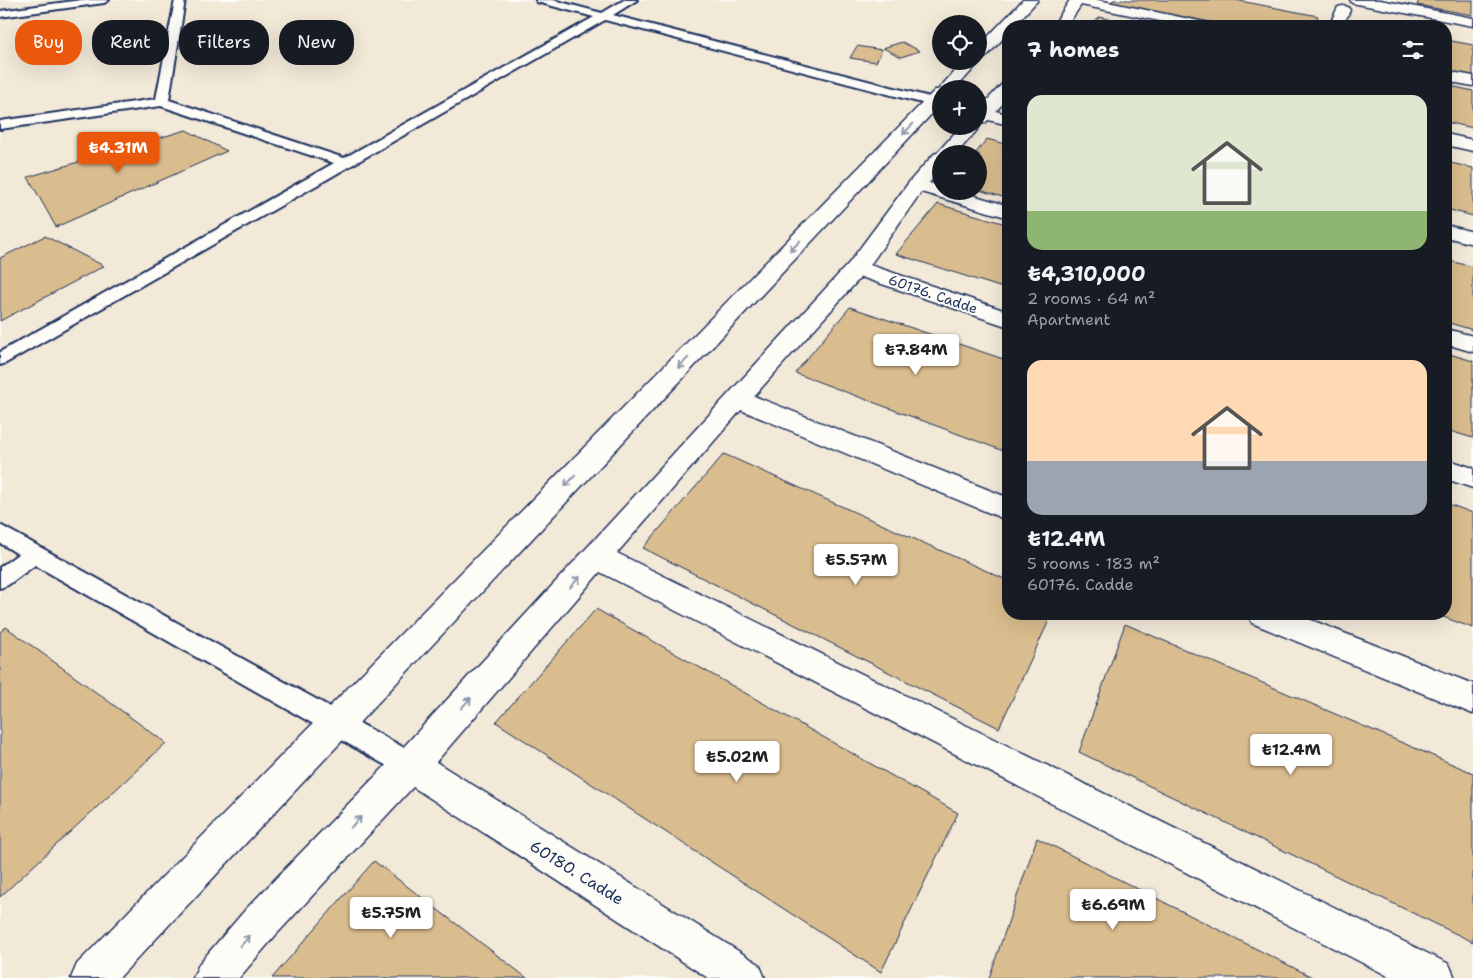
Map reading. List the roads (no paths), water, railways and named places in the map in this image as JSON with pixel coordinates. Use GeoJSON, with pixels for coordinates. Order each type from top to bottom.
{"type":"FeatureCollection","features":[{"type":"Feature","properties":{"kind":"street"},"geometry":{"type":"LineString","coordinates":[[1012,20],[1031,0]]}},
{"type":"Feature","properties":{"kind":"street"},"geometry":{"type":"LineString","coordinates":[[1064,20],[1077,0],[1175,20]]}},
{"type":"Feature","properties":{"kind":"street"},"geometry":{"type":"LineString","coordinates":[[1357,0],[1400,4],[1473,22]]}},
{"type":"Feature","properties":{"kind":"street"},"geometry":{"type":"LineString","coordinates":[[1339,20],[1343,10]]}},
{"type":"Feature","properties":{"kind":"street"},"geometry":{"type":"LineString","coordinates":[[987,46],[1002,30]]}},
{"type":"Feature","properties":{"kind":"street"},"geometry":{"type":"LineString","coordinates":[[955,80],[964,70]]}},
{"type":"Feature","properties":{"kind":"street"},"geometry":{"type":"LineString","coordinates":[[1452,77],[1473,81]]}},
{"type":"Feature","properties":{"kind":"street"},"geometry":{"type":"LineString","coordinates":[[987,109],[1002,95]]}},
{"type":"Feature","properties":{"kind":"street"},"geometry":{"type":"LineString","coordinates":[[91,978],[932,105]]}},
{"type":"Feature","properties":{"kind":"street"},"geometry":{"type":"LineString","coordinates":[[987,119],[1002,120]]}},
{"type":"Feature","properties":{"kind":"street"},"geometry":{"type":"LineString","coordinates":[[954,145],[963,135]]}},
{"type":"Feature","properties":{"kind":"street"},"geometry":{"type":"LineString","coordinates":[[1452,141],[1473,146]]}},
{"type":"Feature","properties":{"kind":"street"},"geometry":{"type":"LineString","coordinates":[[213,978],[260,923],[410,765],[737,398],[857,268],[917,184],[932,168]]}},
{"type":"Feature","properties":{"kind":"street"},"geometry":{"type":"LineString","coordinates":[[917,184],[1002,210]]}},
{"type":"Feature","properties":{"kind":"street"},"geometry":{"type":"LineString","coordinates":[[1452,233],[1473,238]]}},
{"type":"Feature","properties":{"kind":"street","name":"60176. Cadde"},"geometry":{"type":"LineString","coordinates":[[857,268],[1002,318]]}},
{"type":"Feature","properties":{"kind":"street"},"geometry":{"type":"LineString","coordinates":[[1452,338],[1473,344]]}},
{"type":"Feature","properties":{"kind":"street"},"geometry":{"type":"LineString","coordinates":[[737,398],[1002,507]]}},
{"type":"Feature","properties":{"kind":"street"},"geometry":{"type":"LineString","coordinates":[[1452,471],[1473,478]]}},
{"type":"Feature","properties":{"kind":"street"},"geometry":{"type":"LineString","coordinates":[[597,557],[1435,978]]}},
{"type":"Feature","properties":{"kind":"street"},"geometry":{"type":"LineString","coordinates":[[1279,620],[1473,699]]}},
{"type":"Feature","properties":{"kind":"street","name":"60180. Cadde"},"geometry":{"type":"LineString","coordinates":[[410,765],[745,978]]}},
{"type":"Feature","properties":{"kind":"lane"},"geometry":{"type":"LineString","coordinates":[[0,14],[104,0]]}},
{"type":"Feature","properties":{"kind":"lane"},"geometry":{"type":"LineString","coordinates":[[162,102],[180,0]]}},
{"type":"Feature","properties":{"kind":"lane"},"geometry":{"type":"LineString","coordinates":[[541,0],[932,95]]}},
{"type":"Feature","properties":{"kind":"lane"},"geometry":{"type":"LineString","coordinates":[[0,359],[632,0]]}},
{"type":"Feature","properties":{"kind":"lane"},"geometry":{"type":"LineString","coordinates":[[0,125],[162,102],[346,163]]}},
{"type":"Feature","properties":{"kind":"lane"},"geometry":{"type":"LineString","coordinates":[[0,533],[34,554],[410,765]]}},
{"type":"Feature","properties":{"kind":"lane"},"geometry":{"type":"LineString","coordinates":[[0,579],[34,554]]}}]}
